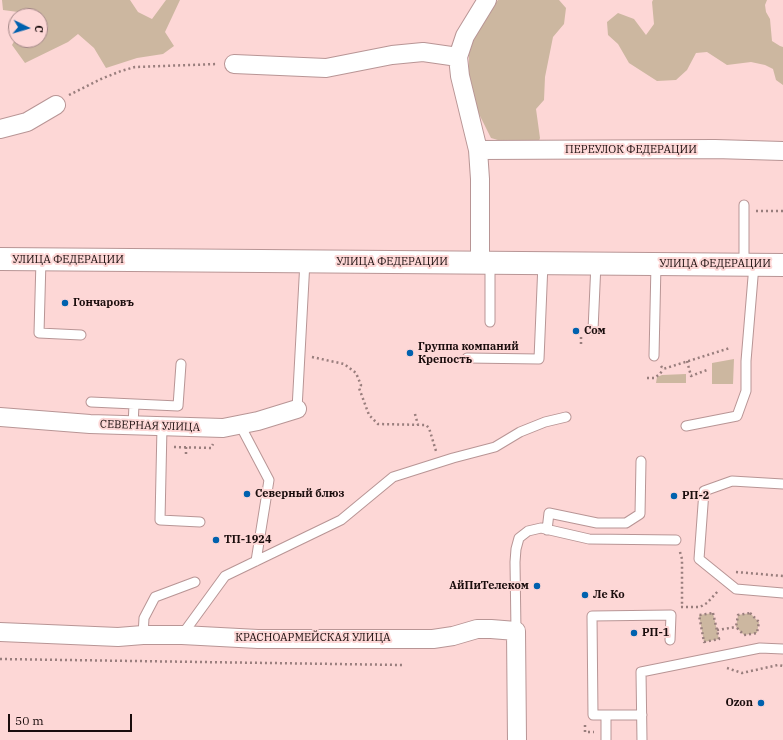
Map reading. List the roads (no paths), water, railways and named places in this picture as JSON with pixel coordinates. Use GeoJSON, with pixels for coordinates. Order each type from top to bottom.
{"type":"FeatureCollection","features":[{"type":"Feature","properties":{"kind":"main road","name":"УЛИЦА ФЕДЕРАЦИИ"},"geometry":{"type":"LineString","coordinates":[[0,259],[783,265]]}},
{"type":"Feature","properties":{"kind":"street"},"geometry":{"type":"LineString","coordinates":[[485,262],[478,150],[460,76],[458,57],[465,36],[487,0]]}},
{"type":"Feature","properties":{"kind":"street"},"geometry":{"type":"LineString","coordinates":[[234,64],[326,68],[392,55],[423,52],[458,57]]}},
{"type":"Feature","properties":{"kind":"street"},"geometry":{"type":"LineString","coordinates":[[0,129],[27,122],[56,105]]}},
{"type":"Feature","properties":{"kind":"street","name":"ПЕРЕУЛОК ФЕДЕРАЦИИ"},"geometry":{"type":"LineString","coordinates":[[478,150],[715,149],[783,151]]}},
{"type":"Feature","properties":{"kind":"street","name":"СЕВЕРНАЯ УЛИЦА"},"geometry":{"type":"LineString","coordinates":[[0,417],[90,424],[223,428],[258,421],[297,409]]}},
{"type":"Feature","properties":{"kind":"street","name":"КРАСНОАРМЕЙСКАЯ УЛИЦА"},"geometry":{"type":"LineString","coordinates":[[0,632],[118,637],[143,635],[182,635],[258,639],[433,639],[452,636],[477,629],[516,631]]}},
{"type":"Feature","properties":{"kind":"street"},"geometry":{"type":"LineString","coordinates":[[516,631],[517,740]]}},
{"type":"Feature","properties":{"kind":"lane"},"geometry":{"type":"LineString","coordinates":[[686,426],[737,416],[746,391],[749,264],[744,208]]}},
{"type":"Feature","properties":{"kind":"lane"},"geometry":{"type":"LineString","coordinates":[[41,260],[39,333],[81,335]]}},
{"type":"Feature","properties":{"kind":"lane"},"geometry":{"type":"LineString","coordinates":[[297,409],[305,261]]}},
{"type":"Feature","properties":{"kind":"lane"},"geometry":{"type":"LineString","coordinates":[[485,262],[490,322]]}},
{"type":"Feature","properties":{"kind":"lane"},"geometry":{"type":"LineString","coordinates":[[467,358],[539,359],[543,263]]}},
{"type":"Feature","properties":{"kind":"lane"},"geometry":{"type":"LineString","coordinates":[[593,330],[596,263]]}},
{"type":"Feature","properties":{"kind":"lane"},"geometry":{"type":"LineString","coordinates":[[654,356],[656,264]]}},
{"type":"Feature","properties":{"kind":"lane"},"geometry":{"type":"LineString","coordinates":[[91,402],[178,406],[181,364]]}},
{"type":"Feature","properties":{"kind":"lane"},"geometry":{"type":"LineString","coordinates":[[133,426],[134,404]]}},
{"type":"Feature","properties":{"kind":"lane"},"geometry":{"type":"LineString","coordinates":[[182,635],[225,576],[341,520],[393,477],[440,462],[495,448],[520,432],[545,422],[566,417]]}},
{"type":"Feature","properties":{"kind":"lane"},"geometry":{"type":"LineString","coordinates":[[240,425],[269,480],[256,561]]}},
{"type":"Feature","properties":{"kind":"lane"},"geometry":{"type":"LineString","coordinates":[[162,427],[160,520],[200,522]]}},
{"type":"Feature","properties":{"kind":"lane"},"geometry":{"type":"LineString","coordinates":[[547,530],[550,513],[597,523],[626,523],[640,514],[641,461]]}},
{"type":"Feature","properties":{"kind":"lane"},"geometry":{"type":"LineString","coordinates":[[783,484],[732,482],[704,491],[699,559],[736,589],[783,593]]}},
{"type":"Feature","properties":{"kind":"lane"},"geometry":{"type":"LineString","coordinates":[[516,631],[514,562],[519,538],[528,531],[541,528],[589,539],[676,540]]}},
{"type":"Feature","properties":{"kind":"lane"},"geometry":{"type":"LineString","coordinates":[[143,635],[144,618],[155,597],[195,582]]}},
{"type":"Feature","properties":{"kind":"lane"},"geometry":{"type":"LineString","coordinates":[[642,715],[593,715],[592,616],[671,615],[670,640]]}},
{"type":"Feature","properties":{"kind":"lane"},"geometry":{"type":"LineString","coordinates":[[642,740],[641,672],[760,648],[783,649]]}},
{"type":"Feature","properties":{"kind":"lane"},"geometry":{"type":"LineString","coordinates":[[606,715],[606,740]]}},
{"type":"Feature","properties":{"kind":"place","name":"Гончаровъ"},"geometry":{"type":"Point","coordinates":[65,303]}},
{"type":"Feature","properties":{"kind":"place","name":"Сом"},"geometry":{"type":"Point","coordinates":[576,331]}},
{"type":"Feature","properties":{"kind":"place","name":"Группа компаний Крепость"},"geometry":{"type":"Point","coordinates":[410,353]}},
{"type":"Feature","properties":{"kind":"place","name":"Северный блюз"},"geometry":{"type":"Point","coordinates":[247,494]}},
{"type":"Feature","properties":{"kind":"place","name":"РП-2"},"geometry":{"type":"Point","coordinates":[674,496]}},
{"type":"Feature","properties":{"kind":"place","name":"ТП-1924"},"geometry":{"type":"Point","coordinates":[216,540]}},
{"type":"Feature","properties":{"kind":"place","name":"АйПиТелеком"},"geometry":{"type":"Point","coordinates":[537,586]}},
{"type":"Feature","properties":{"kind":"place","name":"Ле Ко"},"geometry":{"type":"Point","coordinates":[585,595]}},
{"type":"Feature","properties":{"kind":"place","name":"РП-1"},"geometry":{"type":"Point","coordinates":[634,633]}},
{"type":"Feature","properties":{"kind":"place","name":"Ozon"},"geometry":{"type":"Point","coordinates":[761,703]}}]}
